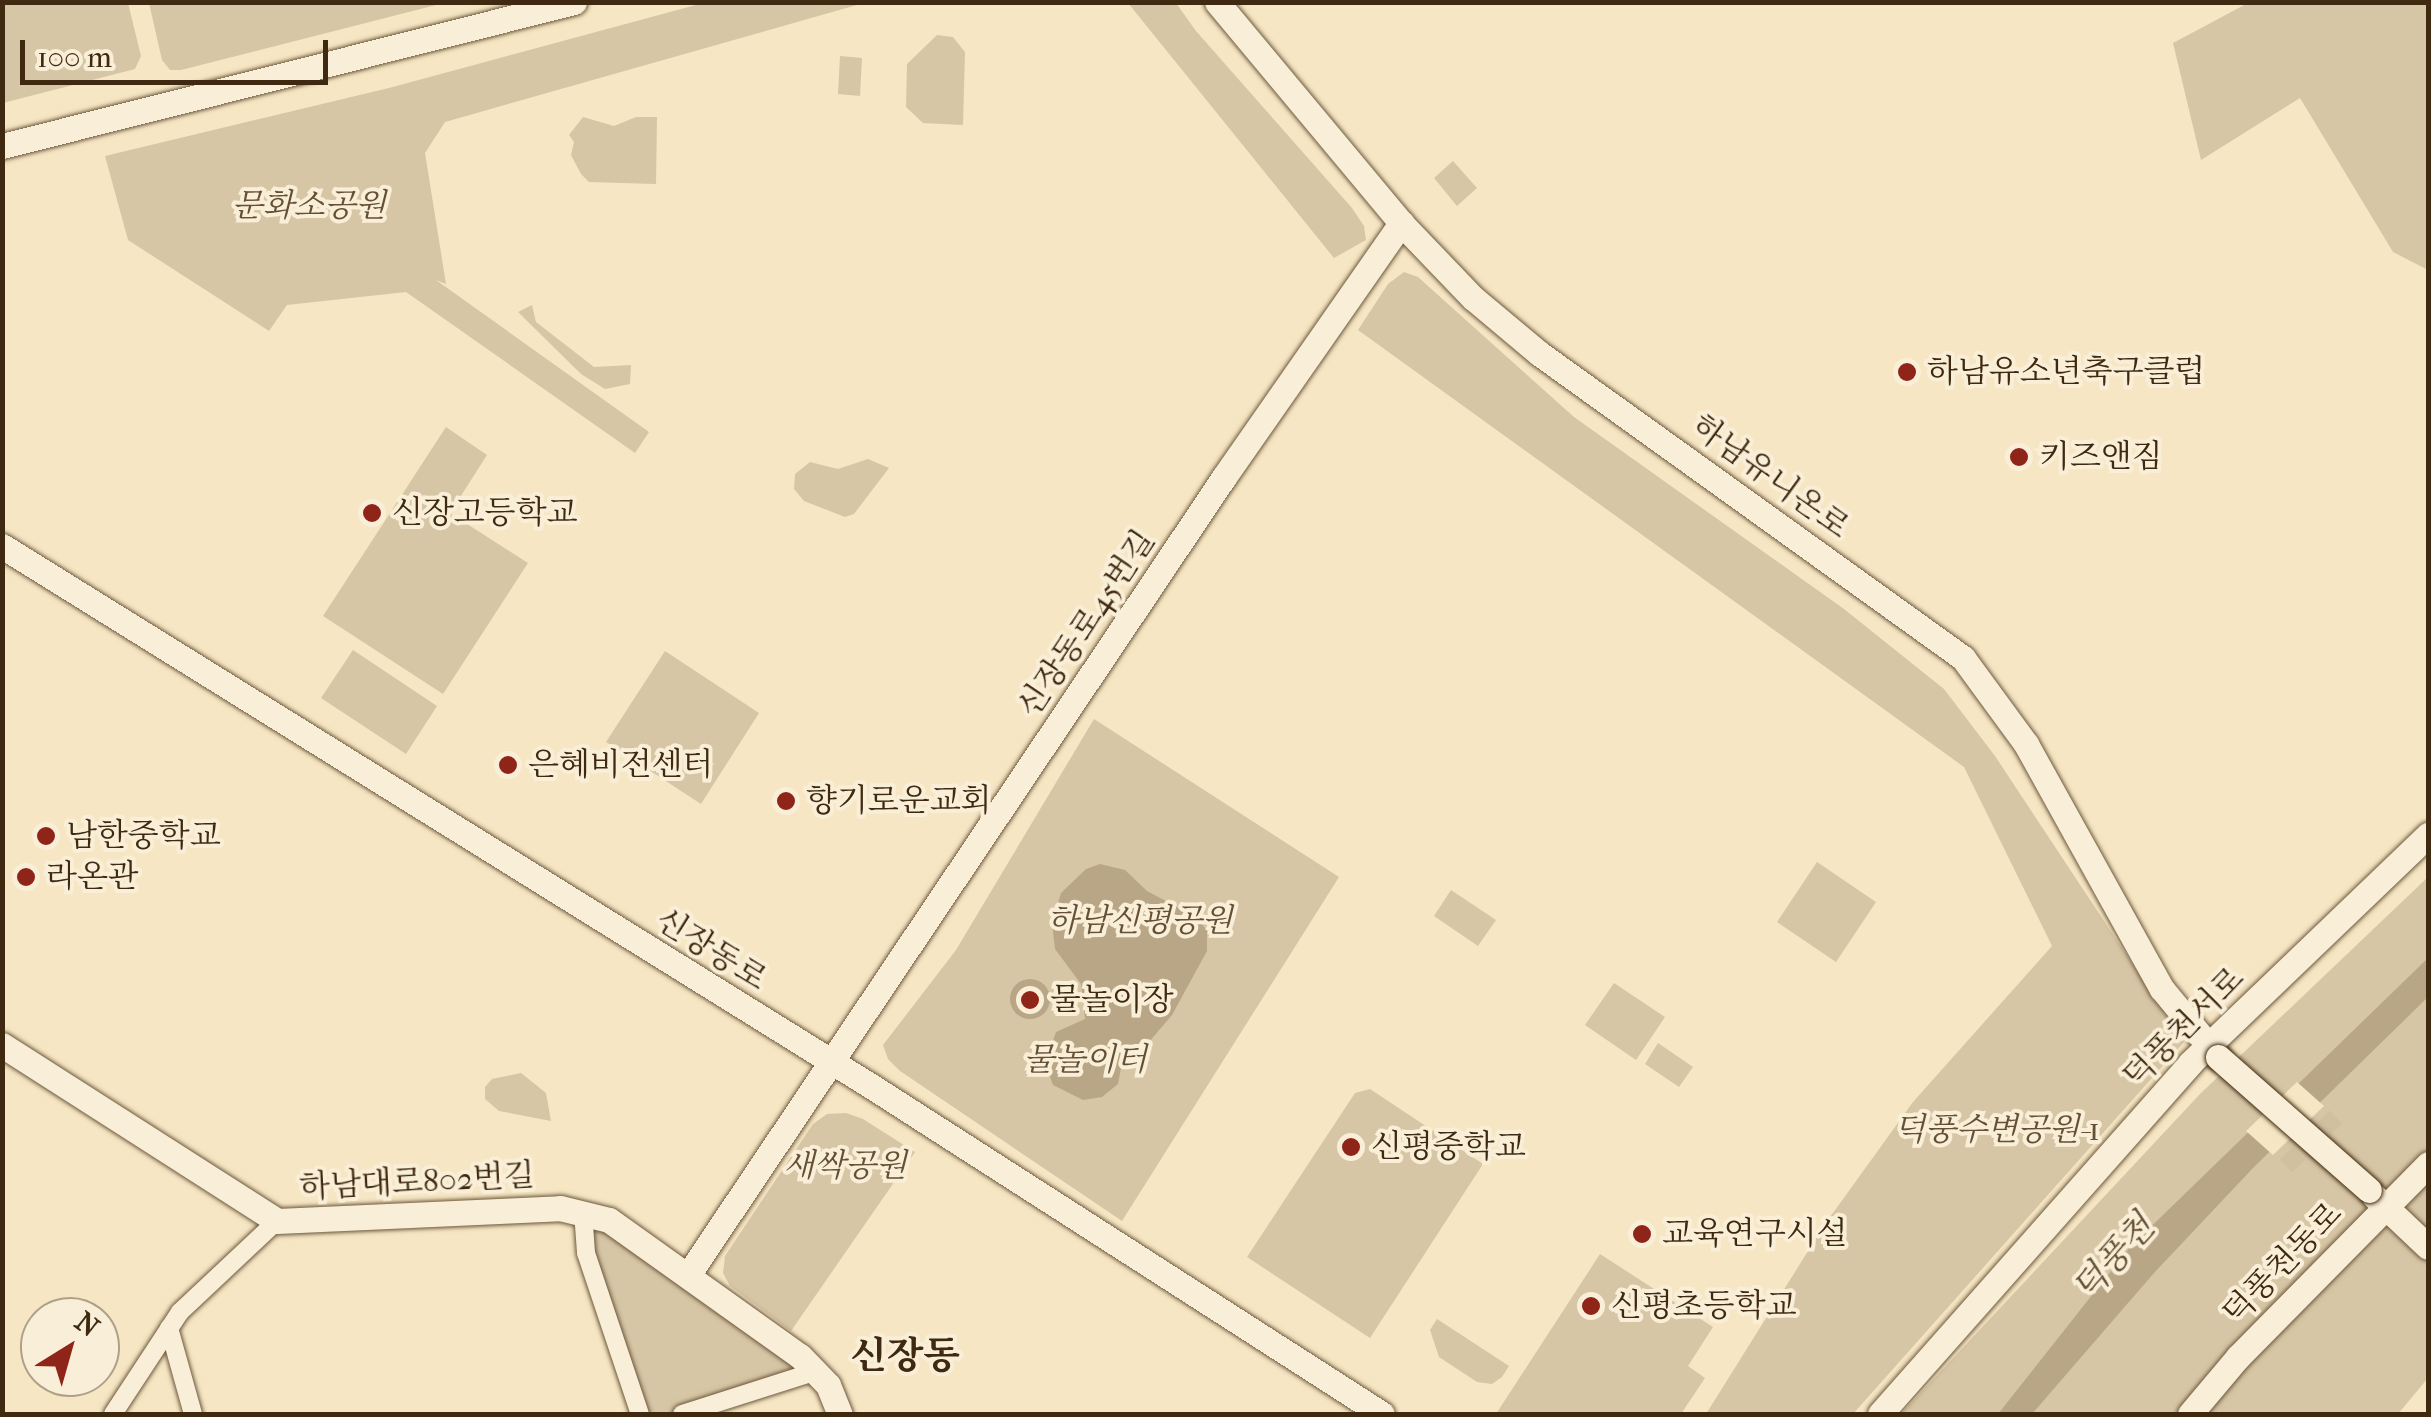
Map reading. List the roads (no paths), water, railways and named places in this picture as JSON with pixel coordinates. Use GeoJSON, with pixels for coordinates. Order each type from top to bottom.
{"type":"FeatureCollection","features":[{"type":"Feature","properties":{"kind":"main road"},"geometry":{"type":"LineString","coordinates":[[2,146],[574,2]]}},
{"type":"Feature","properties":{"kind":"main road","name":"하남유니온로"},"geometry":{"type":"LineString","coordinates":[[1218,2],[1401,223],[1473,298],[1540,354],[1963,658],[2026,744],[2162,989],[2213,1051],[2377,1198]]}},
{"type":"Feature","properties":{"kind":"main road","name":"신장동로45번길"},"geometry":{"type":"LineString","coordinates":[[831,1063],[1224,477],[1401,223]]}},
{"type":"Feature","properties":{"kind":"main road","name":"신장동로"},"geometry":{"type":"LineString","coordinates":[[2,546],[1129,1249],[1382,1414]]}},
{"type":"Feature","properties":{"kind":"main road","name":"덕풍천서로"},"geometry":{"type":"LineString","coordinates":[[1880,1414],[2213,1051],[2428,836]]}},
{"type":"Feature","properties":{"kind":"main road","name":"하남대로802번길"},"geometry":{"type":"LineString","coordinates":[[2,1045],[277,1221],[560,1208],[584,1210],[610,1220],[817,1370],[840,1414]]}},
{"type":"Feature","properties":{"kind":"main road"},"geometry":{"type":"LineString","coordinates":[[688,1274],[831,1063]]}},
{"type":"Feature","properties":{"kind":"main road","name":"덕풍천동로"},"geometry":{"type":"LineString","coordinates":[[2190,1414],[2377,1198],[2428,1164]]}},
{"type":"Feature","properties":{"kind":"main road"},"geometry":{"type":"LineString","coordinates":[[2377,1198],[2428,1248]]}},
{"type":"Feature","properties":{"kind":"street"},"geometry":{"type":"LineString","coordinates":[[584,1210],[586,1253],[640,1414]]}},
{"type":"Feature","properties":{"kind":"street"},"geometry":{"type":"LineString","coordinates":[[113,1414],[180,1312],[277,1221]]}},
{"type":"Feature","properties":{"kind":"street"},"geometry":{"type":"LineString","coordinates":[[169,1328],[193,1414]]}},
{"type":"Feature","properties":{"kind":"street"},"geometry":{"type":"LineString","coordinates":[[682,1414],[817,1370]]}},
{"type":"Feature","properties":{"kind":"tunnel"},"geometry":{"type":"LineString","coordinates":[[2286,1166],[2336,1117]]}},
{"type":"Feature","properties":{"kind":"place","name":"하남유소년축구클럽"},"geometry":{"type":"Point","coordinates":[1907,372]}},
{"type":"Feature","properties":{"kind":"place","name":"키즈앤짐"},"geometry":{"type":"Point","coordinates":[2019,457]}},
{"type":"Feature","properties":{"kind":"place","name":"신장고등학교"},"geometry":{"type":"Point","coordinates":[372,513]}},
{"type":"Feature","properties":{"kind":"place","name":"은혜비전센터"},"geometry":{"type":"Point","coordinates":[508,765]}},
{"type":"Feature","properties":{"kind":"place","name":"향기로운교회"},"geometry":{"type":"Point","coordinates":[786,801]}},
{"type":"Feature","properties":{"kind":"place","name":"남한중학교"},"geometry":{"type":"Point","coordinates":[46,836]}},
{"type":"Feature","properties":{"kind":"place","name":"라온관"},"geometry":{"type":"Point","coordinates":[26,877]}},
{"type":"Feature","properties":{"kind":"place","name":"물놀이장"},"geometry":{"type":"Point","coordinates":[1030,1000]}},
{"type":"Feature","properties":{"kind":"place","name":"신평중학교"},"geometry":{"type":"Point","coordinates":[1351,1147]}},
{"type":"Feature","properties":{"kind":"place","name":"교육연구시설"},"geometry":{"type":"Point","coordinates":[1642,1234]}},
{"type":"Feature","properties":{"kind":"place","name":"신평초등학교"},"geometry":{"type":"Point","coordinates":[1591,1306]}},
{"type":"Feature","properties":{"kind":"district","name":"신장동"},"geometry":{"type":"Point","coordinates":[905,1356]}},
{"type":"Feature","properties":{"kind":"park label","name":"문화소공원"},"geometry":{"type":"Point","coordinates":[309,206]}},
{"type":"Feature","properties":{"kind":"park label","name":"하남신평공원"},"geometry":{"type":"Point","coordinates":[1140,921]}},
{"type":"Feature","properties":{"kind":"park label","name":"물놀이터"},"geometry":{"type":"Point","coordinates":[1085,1060]}},
{"type":"Feature","properties":{"kind":"park label","name":"덕풍수변공원-1"},"geometry":{"type":"Point","coordinates":[1997,1130]}},
{"type":"Feature","properties":{"kind":"park label","name":"새싹공원"},"geometry":{"type":"Point","coordinates":[845,1166]}},
{"type":"Feature","properties":{"kind":"water label","name":"덕풍천"},"geometry":{"type":"Point","coordinates":[2114,1258]}}]}
